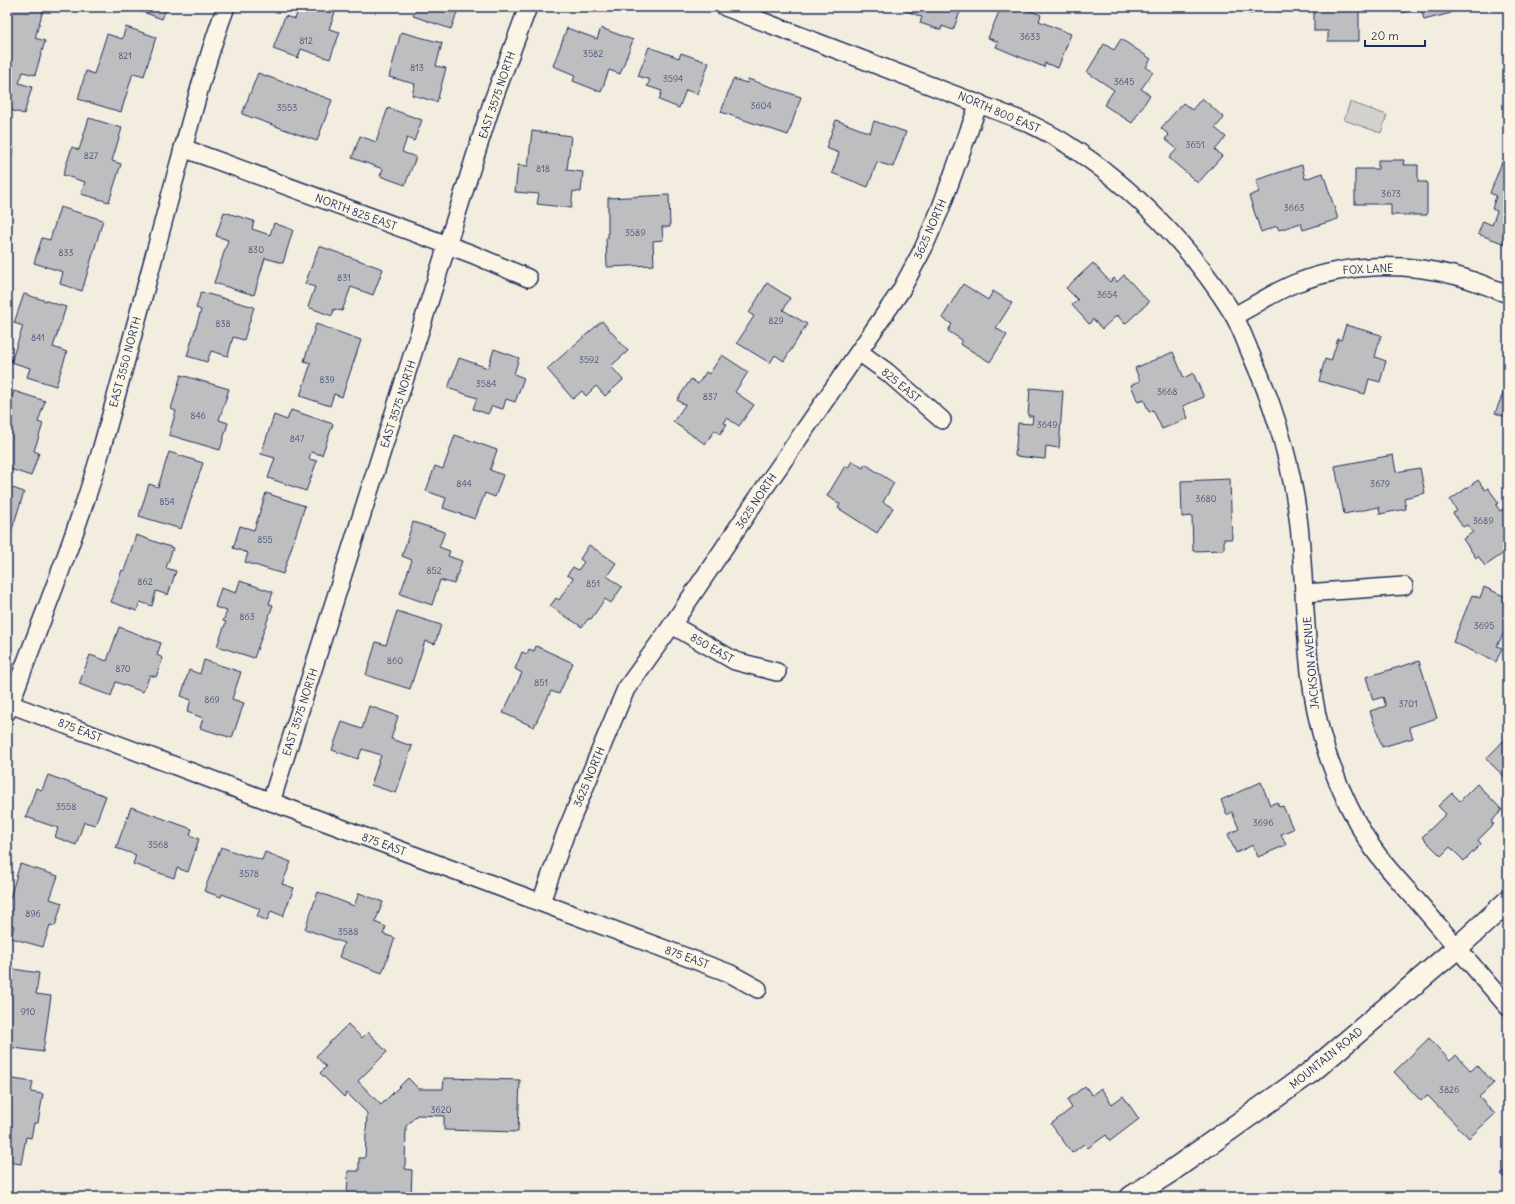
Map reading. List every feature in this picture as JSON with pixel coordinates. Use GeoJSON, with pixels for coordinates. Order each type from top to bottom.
{"type":"FeatureCollection","features":[{"type":"Feature","properties":{"kind":"street","name":"EAST 3550 NORTH"},"geometry":{"type":"LineString","coordinates":[[8,706],[61,571],[100,453],[183,148],[217,29],[226,7]]}},
{"type":"Feature","properties":{"kind":"street","name":"EAST 3575 NORTH"},"geometry":{"type":"LineString","coordinates":[[271,802],[492,103],[528,7]]}},
{"type":"Feature","properties":{"kind":"street","name":"NORTH 800 EAST"},"geometry":{"type":"LineString","coordinates":[[725,7],[1026,122],[1068,144],[1102,169],[1141,202],[1176,238],[1204,271],[1234,316]]}},
{"type":"Feature","properties":{"kind":"street","name":"3625 NORTH"},"geometry":{"type":"LineString","coordinates":[[541,902],[566,832],[626,689],[672,625],[761,492],[900,292],[923,250],[940,210],[979,104]]}},
{"type":"Feature","properties":{"kind":"street","name":"NORTH 825 EAST"},"geometry":{"type":"LineString","coordinates":[[183,148],[472,254],[528,278]]}},
{"type":"Feature","properties":{"kind":"street","name":"FOX LANE"},"geometry":{"type":"LineString","coordinates":[[1234,316],[1295,283],[1336,270],[1373,266],[1412,267],[1457,276],[1508,294]]}},
{"type":"Feature","properties":{"kind":"street","name":"JACKSON AVENUE"},"geometry":{"type":"LineString","coordinates":[[1234,316],[1257,368],[1274,413],[1288,462],[1298,522],[1305,593],[1310,671],[1316,714],[1326,751],[1340,786],[1358,823],[1379,857],[1508,1006]]}},
{"type":"Feature","properties":{"kind":"street","name":"825 EAST"},"geometry":{"type":"LineString","coordinates":[[858,352],[887,372],[942,420]]}},
{"type":"Feature","properties":{"kind":"street"},"geometry":{"type":"LineString","coordinates":[[1305,593],[1404,586]]}},
{"type":"Feature","properties":{"kind":"street","name":"850 EAST"},"geometry":{"type":"LineString","coordinates":[[672,625],[735,661],[777,672]]}},
{"type":"Feature","properties":{"kind":"street","name":"875 EAST"},"geometry":{"type":"LineString","coordinates":[[8,706],[541,902],[729,973],[758,989]]}},
{"type":"Feature","properties":{"kind":"street","name":"MOUNTAIN ROAD"},"geometry":{"type":"LineString","coordinates":[[1131,1197],[1170,1172],[1311,1072],[1457,948],[1508,901]]}},
{"type":"Feature","properties":{"kind":"shaded area"},"geometry":{"type":"Polygon","coordinates":[[[1350,102],[1387,115],[1381,133],[1344,120],[1350,102]]]}},
{"type":"Feature","properties":{"kind":"building"},"geometry":{"type":"Polygon","coordinates":[[[7,7],[44,7],[35,38],[45,41],[35,75],[23,72],[19,83],[32,87],[24,114],[7,109],[7,7]]]}},
{"type":"Feature","properties":{"kind":"building"},"geometry":{"type":"Polygon","coordinates":[[[141,7],[167,7],[162,19],[140,11],[141,7]]]}},
{"type":"Feature","properties":{"kind":"building"},"geometry":{"type":"Polygon","coordinates":[[[299,7],[337,7],[329,29],[340,32],[330,59],[301,49],[298,58],[273,49],[285,16],[295,19],[299,7]]]}},
{"type":"Feature","properties":{"kind":"building"},"geometry":{"type":"Polygon","coordinates":[[[417,7],[459,7],[451,29],[413,16],[417,7]]]}},
{"type":"Feature","properties":{"kind":"building"},"geometry":{"type":"Polygon","coordinates":[[[906,7],[962,7],[953,30],[942,26],[941,30],[920,23],[922,17],[904,10],[906,7]]]}},
{"type":"Feature","properties":{"kind":"building"},"geometry":{"type":"Polygon","coordinates":[[[1001,7],[1011,10],[1012,7],[1021,7],[1041,15],[1039,21],[1071,34],[1058,68],[1045,63],[1044,67],[996,47],[998,42],[988,38],[1001,7]]]}},
{"type":"Feature","properties":{"kind":"building"},"geometry":{"type":"Polygon","coordinates":[[[1234,7],[1254,7],[1252,14],[1234,9],[1234,7]]]}},
{"type":"Feature","properties":{"kind":"building"},"geometry":{"type":"Polygon","coordinates":[[[1263,7],[1283,7],[1281,12],[1263,7]]]}},
{"type":"Feature","properties":{"kind":"building"},"geometry":{"type":"Polygon","coordinates":[[[1314,7],[1359,7],[1359,41],[1328,41],[1328,31],[1314,31],[1314,7]]]}},
{"type":"Feature","properties":{"kind":"building"},"geometry":{"type":"Polygon","coordinates":[[[1400,7],[1449,7],[1451,13],[1424,20],[1421,8],[1401,13],[1400,7]]]}},
{"type":"Feature","properties":{"kind":"building"},"geometry":{"type":"Polygon","coordinates":[[[126,27],[156,37],[144,76],[133,73],[121,112],[78,99],[86,71],[94,74],[107,34],[122,39],[126,27]]]}},
{"type":"Feature","properties":{"kind":"building"},"geometry":{"type":"Polygon","coordinates":[[[567,28],[597,39],[601,28],[633,40],[620,74],[609,70],[601,92],[573,81],[575,75],[553,66],[567,28]]]}},
{"type":"Feature","properties":{"kind":"building"},"geometry":{"type":"Polygon","coordinates":[[[401,32],[442,43],[436,66],[446,68],[437,102],[412,95],[415,84],[389,77],[401,32]]]}},
{"type":"Feature","properties":{"kind":"building"},"geometry":{"type":"Polygon","coordinates":[[[1121,39],[1151,59],[1146,67],[1153,72],[1141,89],[1150,95],[1132,123],[1104,105],[1114,90],[1087,72],[1104,44],[1114,50],[1121,39]]]}},
{"type":"Feature","properties":{"kind":"building"},"geometry":{"type":"Polygon","coordinates":[[[649,47],[679,58],[681,53],[709,63],[697,94],[686,90],[679,108],[659,100],[662,91],[647,86],[650,80],[638,76],[649,47]]]}},
{"type":"Feature","properties":{"kind":"building"},"geometry":{"type":"Polygon","coordinates":[[[1504,67],[1508,67],[1508,101],[1504,67]]]}},
{"type":"Feature","properties":{"kind":"building"},"geometry":{"type":"Polygon","coordinates":[[[258,73],[332,100],[317,141],[242,114],[258,73]]]}},
{"type":"Feature","properties":{"kind":"building"},"geometry":{"type":"Polygon","coordinates":[[[733,79],[747,83],[748,79],[801,97],[788,135],[721,112],[733,79]]]}},
{"type":"Feature","properties":{"kind":"building"},"geometry":{"type":"Polygon","coordinates":[[[1202,98],[1224,118],[1215,128],[1226,137],[1215,150],[1222,156],[1198,183],[1169,158],[1177,149],[1165,139],[1169,135],[1161,128],[1183,103],[1192,110],[1202,98]]]}},
{"type":"Feature","properties":{"kind":"building"},"geometry":{"type":"Polygon","coordinates":[[[388,108],[422,120],[414,141],[407,138],[402,152],[416,157],[405,185],[380,176],[383,169],[352,158],[360,136],[376,142],[388,108]]]}},
{"type":"Feature","properties":{"kind":"building"},"geometry":{"type":"Polygon","coordinates":[[[89,118],[122,128],[112,161],[121,164],[109,202],[81,194],[85,182],[63,175],[72,147],[79,150],[89,118]]]}},
{"type":"Feature","properties":{"kind":"building"},"geometry":{"type":"Polygon","coordinates":[[[836,120],[870,133],[874,121],[906,132],[893,167],[877,162],[868,187],[832,173],[839,153],[826,148],[836,120]]]}},
{"type":"Feature","properties":{"kind":"building"},"geometry":{"type":"Polygon","coordinates":[[[532,131],[571,136],[567,170],[583,172],[581,192],[573,191],[571,208],[537,204],[539,194],[515,192],[518,165],[528,166],[532,131]]]}},
{"type":"Feature","properties":{"kind":"building"},"geometry":{"type":"Polygon","coordinates":[[[7,145],[14,148],[7,170],[7,145]]]}},
{"type":"Feature","properties":{"kind":"building"},"geometry":{"type":"Polygon","coordinates":[[[1378,160],[1404,160],[1403,165],[1418,165],[1418,182],[1427,182],[1427,215],[1391,215],[1391,204],[1355,204],[1355,169],[1378,169],[1378,160]]]}},
{"type":"Feature","properties":{"kind":"building"},"geometry":{"type":"Polygon","coordinates":[[[1502,162],[1508,164],[1508,245],[1478,234],[1483,221],[1492,225],[1497,211],[1492,209],[1496,196],[1490,193],[1502,162]]]}},
{"type":"Feature","properties":{"kind":"building"},"geometry":{"type":"Polygon","coordinates":[[[1302,165],[1305,179],[1323,173],[1338,219],[1303,230],[1301,223],[1279,230],[1277,226],[1261,232],[1249,196],[1259,192],[1256,180],[1302,165]]]}},
{"type":"Feature","properties":{"kind":"building"},"geometry":{"type":"Polygon","coordinates":[[[669,195],[670,227],[662,227],[663,240],[653,241],[654,265],[607,267],[606,238],[608,238],[608,198],[669,195]]]}},
{"type":"Feature","properties":{"kind":"building"},"geometry":{"type":"Polygon","coordinates":[[[60,207],[103,220],[82,291],[60,284],[63,272],[34,263],[42,238],[50,240],[60,207]]]}},
{"type":"Feature","properties":{"kind":"building"},"geometry":{"type":"Polygon","coordinates":[[[224,212],[254,221],[252,229],[270,235],[274,223],[293,230],[283,263],[265,258],[254,295],[214,283],[228,240],[216,236],[224,212]]]}},
{"type":"Feature","properties":{"kind":"building"},"geometry":{"type":"Polygon","coordinates":[[[319,246],[383,269],[373,295],[351,287],[342,311],[334,309],[332,316],[308,307],[315,287],[305,284],[319,246]]]}},
{"type":"Feature","properties":{"kind":"building"},"geometry":{"type":"Polygon","coordinates":[[[1093,263],[1110,282],[1114,278],[1117,282],[1124,275],[1149,302],[1125,324],[1117,315],[1102,329],[1093,319],[1089,324],[1072,305],[1078,300],[1066,288],[1093,263]]]}},
{"type":"Feature","properties":{"kind":"building"},"geometry":{"type":"Polygon","coordinates":[[[767,283],[790,298],[783,310],[807,324],[784,361],[775,355],[770,363],[737,343],[754,316],[749,313],[767,283]]]}},
{"type":"Feature","properties":{"kind":"building"},"geometry":{"type":"Polygon","coordinates":[[[963,284],[988,300],[993,291],[1012,303],[996,328],[1007,335],[990,362],[960,344],[962,340],[948,331],[952,324],[942,318],[963,284]]]}},
{"type":"Feature","properties":{"kind":"building"},"geometry":{"type":"Polygon","coordinates":[[[201,292],[254,307],[244,340],[233,337],[228,356],[211,351],[207,362],[187,356],[201,310],[196,308],[201,292]]]}},
{"type":"Feature","properties":{"kind":"building"},"geometry":{"type":"Polygon","coordinates":[[[24,294],[66,307],[53,347],[67,352],[56,386],[27,377],[30,368],[11,362],[23,326],[14,323],[24,294]]]}},
{"type":"Feature","properties":{"kind":"building"},"geometry":{"type":"Polygon","coordinates":[[[602,321],[628,351],[611,366],[623,380],[605,396],[596,386],[586,396],[582,391],[573,399],[547,369],[602,321]]]}},
{"type":"Feature","properties":{"kind":"building"},"geometry":{"type":"Polygon","coordinates":[[[316,324],[361,340],[342,397],[334,394],[330,406],[300,396],[311,363],[304,361],[316,324]]]}},
{"type":"Feature","properties":{"kind":"building"},"geometry":{"type":"Polygon","coordinates":[[[1346,325],[1381,335],[1375,357],[1386,361],[1380,382],[1369,379],[1365,394],[1319,381],[1325,359],[1331,361],[1338,339],[1341,340],[1346,325]]]}},
{"type":"Feature","properties":{"kind":"building"},"geometry":{"type":"Polygon","coordinates":[[[494,349],[519,358],[514,374],[524,378],[515,402],[506,399],[503,409],[492,406],[488,414],[473,409],[477,398],[448,388],[459,358],[488,368],[494,349]]]}},
{"type":"Feature","properties":{"kind":"building"},"geometry":{"type":"Polygon","coordinates":[[[1173,352],[1184,378],[1193,373],[1204,397],[1183,406],[1188,418],[1162,429],[1153,410],[1149,412],[1144,400],[1138,402],[1131,385],[1140,381],[1135,368],[1173,352]]]}},
{"type":"Feature","properties":{"kind":"building"},"geometry":{"type":"Polygon","coordinates":[[[722,355],[748,372],[735,392],[754,405],[739,426],[727,418],[724,423],[727,424],[720,434],[715,430],[705,444],[673,422],[685,405],[677,400],[691,379],[698,384],[706,372],[709,374],[722,355]]]}},
{"type":"Feature","properties":{"kind":"building"},"geometry":{"type":"Polygon","coordinates":[[[181,375],[229,389],[219,420],[228,423],[220,450],[169,435],[176,411],[171,409],[181,375]]]}},
{"type":"Feature","properties":{"kind":"building"},"geometry":{"type":"Polygon","coordinates":[[[1508,381],[1508,418],[1495,413],[1508,381]]]}},
{"type":"Feature","properties":{"kind":"building"},"geometry":{"type":"Polygon","coordinates":[[[1030,388],[1063,391],[1059,448],[1046,446],[1045,459],[1015,456],[1018,423],[1032,424],[1033,416],[1028,416],[1030,388]]]}},
{"type":"Feature","properties":{"kind":"building"},"geometry":{"type":"Polygon","coordinates":[[[14,391],[45,401],[38,422],[43,424],[34,451],[39,453],[31,476],[7,468],[7,411],[14,391]]]}},
{"type":"Feature","properties":{"kind":"building"},"geometry":{"type":"Polygon","coordinates":[[[291,410],[333,424],[322,455],[311,452],[309,459],[317,461],[306,491],[268,478],[275,458],[261,454],[274,415],[287,420],[291,410]]]}},
{"type":"Feature","properties":{"kind":"building"},"geometry":{"type":"Polygon","coordinates":[[[455,435],[497,450],[490,470],[503,475],[495,497],[485,493],[475,519],[443,508],[446,498],[426,491],[435,466],[443,469],[455,435]]]}},
{"type":"Feature","properties":{"kind":"building"},"geometry":{"type":"Polygon","coordinates":[[[169,452],[203,463],[181,529],[139,516],[149,484],[158,487],[169,452]]]}},
{"type":"Feature","properties":{"kind":"building"},"geometry":{"type":"Polygon","coordinates":[[[1393,455],[1396,472],[1420,468],[1425,493],[1404,498],[1406,509],[1380,514],[1379,507],[1344,514],[1335,466],[1393,455]]]}},
{"type":"Feature","properties":{"kind":"building"},"geometry":{"type":"Polygon","coordinates":[[[852,461],[863,468],[865,464],[894,483],[883,502],[893,508],[877,533],[838,508],[840,504],[827,496],[845,466],[848,468],[852,461]]]}},
{"type":"Feature","properties":{"kind":"building"},"geometry":{"type":"Polygon","coordinates":[[[1230,479],[1232,539],[1224,539],[1224,550],[1193,551],[1192,516],[1182,517],[1181,481],[1230,479]]]}},
{"type":"Feature","properties":{"kind":"building"},"geometry":{"type":"Polygon","coordinates":[[[1478,480],[1485,490],[1488,488],[1499,503],[1496,505],[1500,511],[1503,509],[1508,516],[1508,550],[1485,566],[1478,556],[1476,558],[1463,539],[1473,532],[1467,525],[1463,527],[1453,513],[1457,511],[1450,500],[1478,480]]]}},
{"type":"Feature","properties":{"kind":"building"},"geometry":{"type":"Polygon","coordinates":[[[7,486],[24,492],[7,545],[7,486]]]}},
{"type":"Feature","properties":{"kind":"building"},"geometry":{"type":"Polygon","coordinates":[[[266,493],[305,506],[283,574],[245,562],[248,553],[233,548],[240,526],[254,530],[266,493]]]}},
{"type":"Feature","properties":{"kind":"building"},"geometry":{"type":"Polygon","coordinates":[[[413,522],[445,532],[439,547],[450,551],[448,556],[462,561],[454,584],[440,580],[432,605],[400,594],[412,560],[402,556],[413,522]]]}},
{"type":"Feature","properties":{"kind":"building"},"geometry":{"type":"Polygon","coordinates":[[[136,535],[173,548],[166,568],[176,571],[168,595],[156,591],[152,606],[140,602],[137,611],[111,602],[122,570],[124,571],[136,535]]]}},
{"type":"Feature","properties":{"kind":"building"},"geometry":{"type":"Polygon","coordinates":[[[589,545],[616,563],[607,576],[622,587],[611,603],[605,599],[591,619],[588,619],[582,627],[550,606],[556,598],[559,600],[573,578],[567,575],[573,567],[578,570],[584,562],[580,559],[589,545]]]}},
{"type":"Feature","properties":{"kind":"building"},"geometry":{"type":"Polygon","coordinates":[[[240,581],[273,592],[269,604],[273,605],[254,658],[217,646],[226,622],[223,621],[227,611],[215,607],[221,588],[236,593],[240,581]]]}},
{"type":"Feature","properties":{"kind":"building"},"geometry":{"type":"Polygon","coordinates":[[[1484,587],[1508,598],[1508,635],[1503,634],[1497,646],[1502,648],[1496,662],[1453,642],[1472,595],[1480,598],[1484,587]]]}},
{"type":"Feature","properties":{"kind":"building"},"geometry":{"type":"Polygon","coordinates":[[[397,611],[441,625],[435,644],[425,641],[410,689],[366,675],[376,642],[386,645],[397,611]]]}},
{"type":"Feature","properties":{"kind":"building"},"geometry":{"type":"Polygon","coordinates":[[[119,627],[161,643],[157,655],[163,658],[156,677],[150,675],[143,692],[116,682],[111,696],[79,684],[90,655],[107,661],[119,627]]]}},
{"type":"Feature","properties":{"kind":"building"},"geometry":{"type":"Polygon","coordinates":[[[536,646],[573,663],[559,694],[551,691],[534,727],[503,713],[522,673],[515,669],[522,652],[527,654],[529,649],[534,651],[536,646]]]}},
{"type":"Feature","properties":{"kind":"building"},"geometry":{"type":"Polygon","coordinates":[[[204,660],[241,672],[232,699],[244,703],[232,738],[200,728],[203,718],[187,712],[191,700],[181,696],[189,670],[200,674],[204,660]]]}},
{"type":"Feature","properties":{"kind":"building"},"geometry":{"type":"Polygon","coordinates":[[[1419,661],[1437,718],[1409,727],[1413,738],[1382,747],[1370,711],[1386,706],[1383,697],[1373,700],[1366,677],[1419,661]]]}},
{"type":"Feature","properties":{"kind":"building"},"geometry":{"type":"Polygon","coordinates":[[[369,706],[398,716],[391,739],[412,746],[396,793],[371,785],[381,755],[362,749],[358,759],[332,750],[342,722],[362,729],[369,706]]]}},
{"type":"Feature","properties":{"kind":"building"},"geometry":{"type":"Polygon","coordinates":[[[1508,736],[1508,780],[1486,759],[1508,736]]]}},
{"type":"Feature","properties":{"kind":"building"},"geometry":{"type":"Polygon","coordinates":[[[48,775],[106,796],[95,825],[84,822],[76,845],[55,837],[58,828],[26,817],[36,788],[42,790],[48,775]]]}},
{"type":"Feature","properties":{"kind":"building"},"geometry":{"type":"Polygon","coordinates":[[[1261,782],[1270,805],[1277,802],[1279,807],[1283,806],[1293,829],[1281,834],[1286,845],[1258,857],[1253,845],[1236,853],[1228,834],[1239,829],[1232,812],[1227,815],[1221,800],[1261,782]]]}},
{"type":"Feature","properties":{"kind":"building"},"geometry":{"type":"Polygon","coordinates":[[[1477,784],[1502,810],[1491,822],[1494,824],[1478,840],[1481,844],[1464,861],[1450,847],[1441,856],[1422,837],[1446,814],[1438,806],[1452,793],[1460,801],[1477,784]]]}},
{"type":"Feature","properties":{"kind":"building"},"geometry":{"type":"Polygon","coordinates":[[[131,807],[192,829],[190,835],[199,839],[188,872],[177,868],[174,878],[133,864],[136,855],[116,848],[131,807]]]}},
{"type":"Feature","properties":{"kind":"building"},"geometry":{"type":"Polygon","coordinates":[[[221,847],[262,860],[265,852],[291,862],[282,884],[294,888],[283,916],[271,911],[267,921],[257,916],[260,909],[222,894],[221,897],[204,891],[221,847]]]}},
{"type":"Feature","properties":{"kind":"building"},"geometry":{"type":"Polygon","coordinates":[[[20,864],[58,876],[50,899],[62,903],[55,926],[50,925],[43,947],[11,938],[14,926],[7,924],[7,897],[10,898],[20,864]]]}},
{"type":"Feature","properties":{"kind":"building"},"geometry":{"type":"Polygon","coordinates":[[[318,892],[354,906],[359,893],[383,902],[375,922],[386,927],[383,934],[395,938],[382,973],[339,957],[344,943],[305,929],[318,892]]]}},
{"type":"Feature","properties":{"kind":"building"},"geometry":{"type":"Polygon","coordinates":[[[7,968],[39,973],[36,994],[51,996],[43,1052],[7,1047],[7,968]]]}},
{"type":"Feature","properties":{"kind":"building"},"geometry":{"type":"Polygon","coordinates":[[[348,1024],[362,1038],[368,1032],[387,1052],[358,1081],[381,1105],[408,1078],[419,1089],[443,1089],[444,1078],[520,1080],[518,1132],[444,1130],[444,1116],[417,1115],[406,1126],[405,1169],[412,1170],[411,1197],[347,1197],[348,1171],[359,1171],[359,1158],[365,1158],[367,1113],[347,1093],[344,1097],[320,1073],[326,1067],[316,1056],[348,1024]]]}},
{"type":"Feature","properties":{"kind":"building"},"geometry":{"type":"Polygon","coordinates":[[[1429,1038],[1450,1061],[1456,1055],[1471,1071],[1477,1065],[1494,1083],[1479,1097],[1495,1114],[1469,1138],[1427,1095],[1421,1101],[1394,1072],[1429,1038]]]}},
{"type":"Feature","properties":{"kind":"building"},"geometry":{"type":"Polygon","coordinates":[[[7,1078],[33,1082],[31,1092],[43,1094],[38,1123],[34,1123],[31,1138],[26,1137],[21,1164],[7,1162],[7,1078]]]}},
{"type":"Feature","properties":{"kind":"building"},"geometry":{"type":"Polygon","coordinates":[[[1085,1086],[1092,1095],[1101,1088],[1112,1104],[1123,1096],[1139,1119],[1110,1141],[1106,1135],[1088,1148],[1084,1144],[1072,1153],[1051,1124],[1072,1108],[1067,1100],[1085,1086]]]}},
{"type":"Feature","properties":{"kind":"building"},"geometry":{"type":"Polygon","coordinates":[[[1508,1167],[1508,1180],[1501,1175],[1508,1167]]]}}]}
